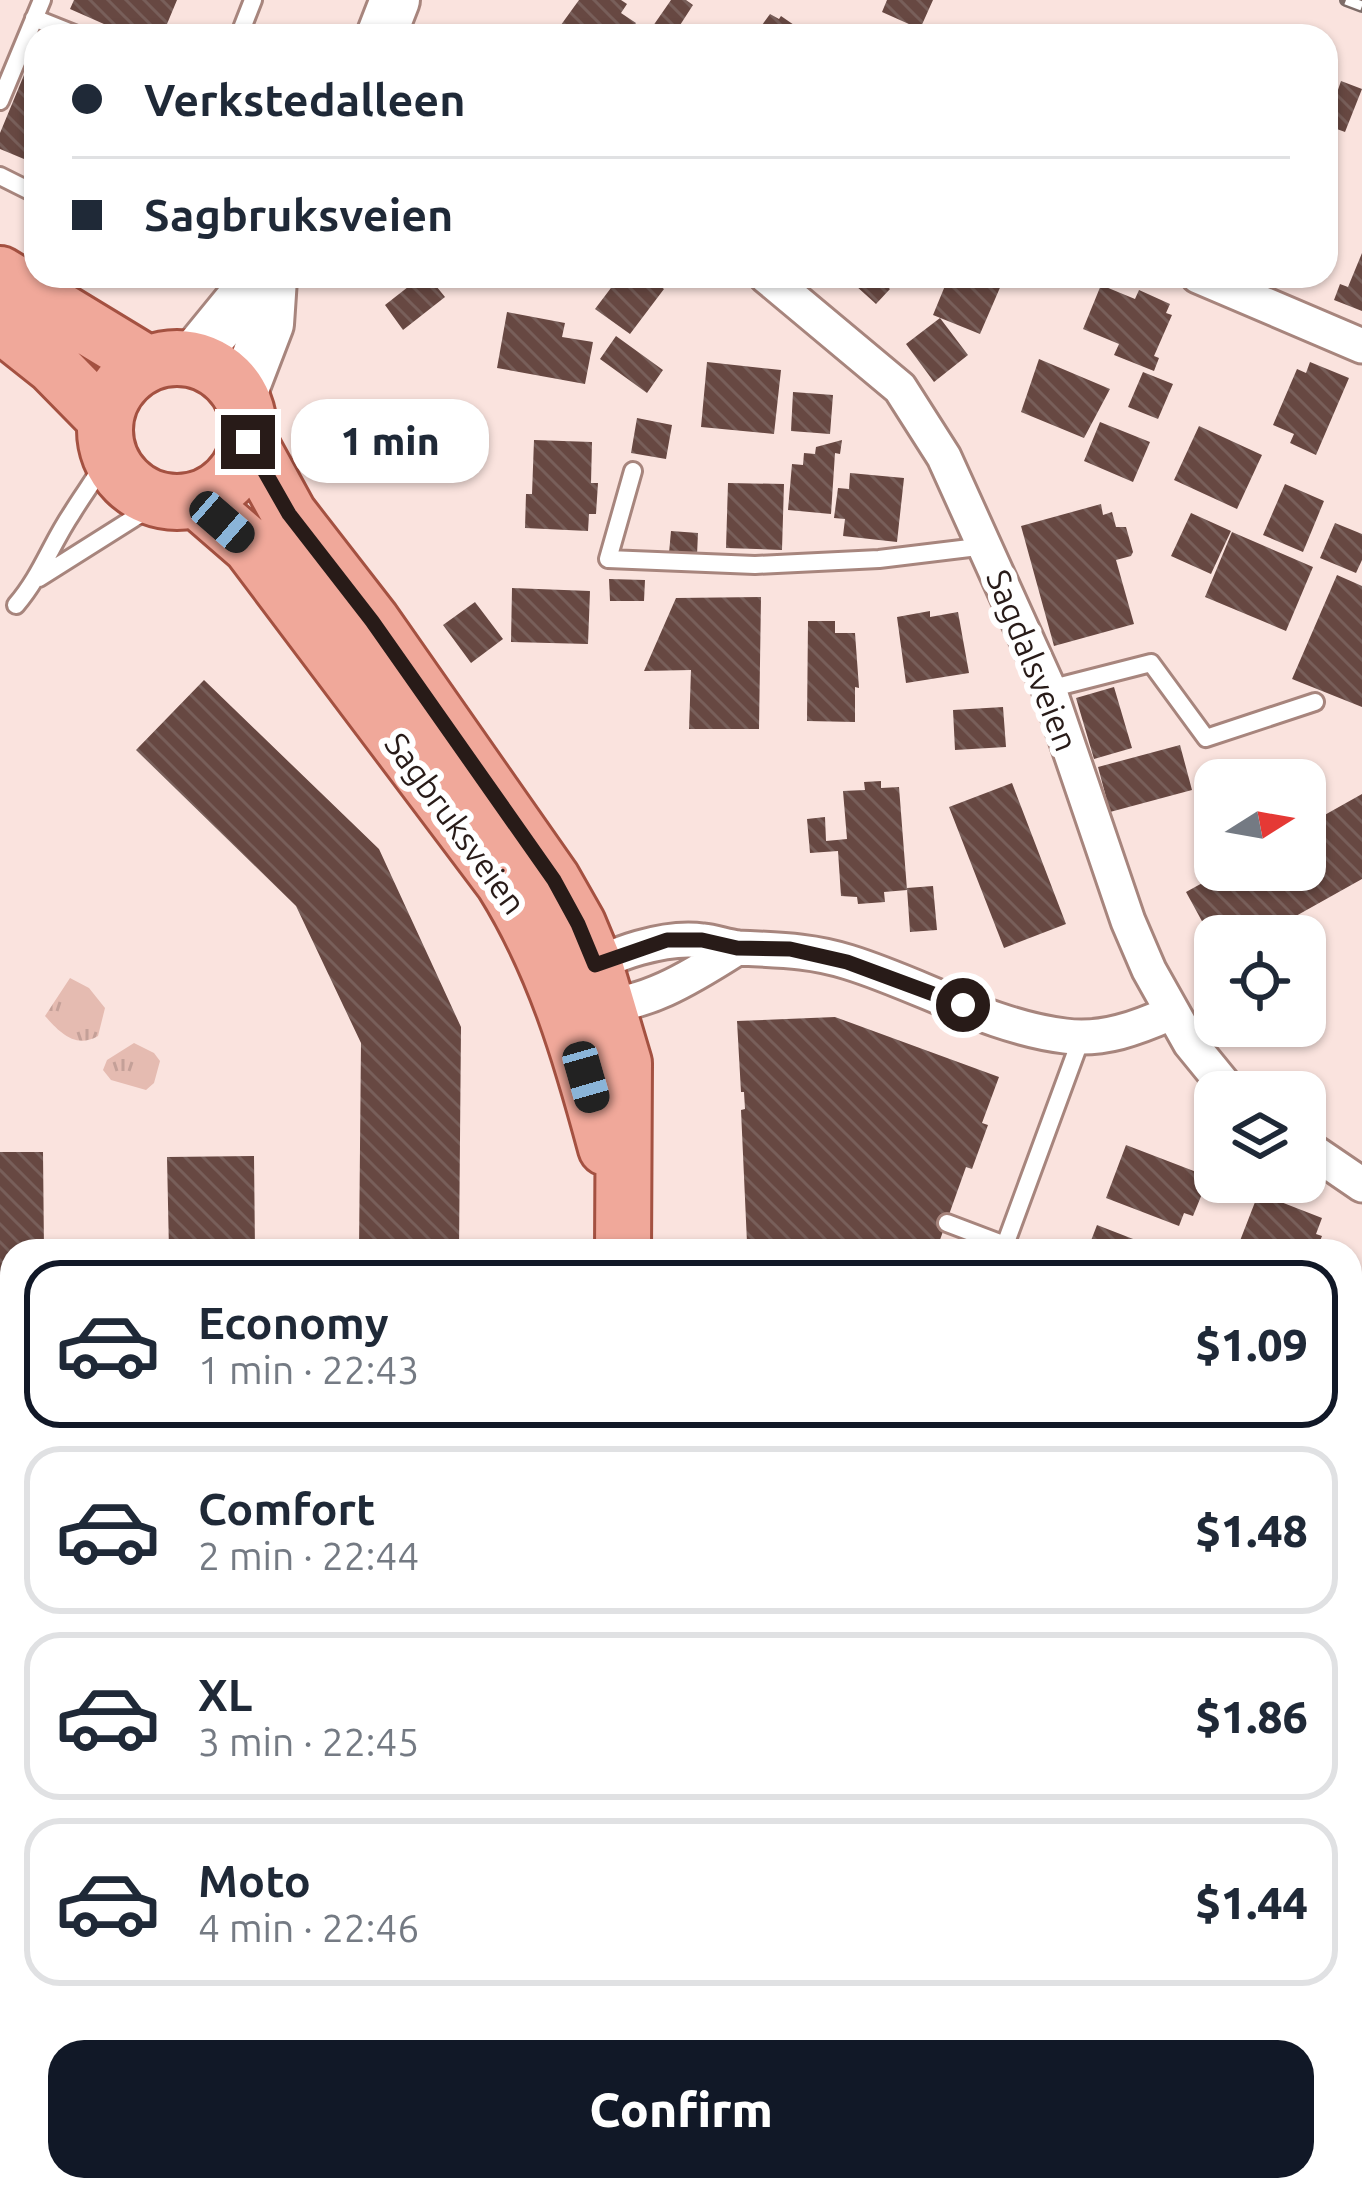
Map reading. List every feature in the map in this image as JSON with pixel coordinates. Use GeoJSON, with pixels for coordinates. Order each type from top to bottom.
{"type":"FeatureCollection","features":[{"type":"Feature","properties":{"kind":"main road"},"geometry":{"type":"LineString","coordinates":[[0,274],[82,327],[170,361],[218,370],[245,419]]}},
{"type":"Feature","properties":{"kind":"main road"},"geometry":{"type":"LineString","coordinates":[[107,437],[119,386],[170,361],[260,288]]}},
{"type":"Feature","properties":{"kind":"main road"},"geometry":{"type":"LineString","coordinates":[[0,324],[53,365],[107,437],[129,485],[179,501],[228,482],[240,467],[272,288]]}},
{"type":"Feature","properties":{"kind":"main road","name":"Sagbruksveien"},"geometry":{"type":"LineString","coordinates":[[245,419],[289,514],[372,621],[554,880],[578,924],[588,991]]}},
{"type":"Feature","properties":{"kind":"main road","name":"Sagbruksveien"},"geometry":{"type":"LineString","coordinates":[[179,501],[250,546],[503,883],[528,923],[588,991],[624,1063],[621,1225]]}},
{"type":"Feature","properties":{"kind":"street","name":"Sagdalsveien"},"geometry":{"type":"LineString","coordinates":[[780,288],[900,388],[944,457],[1049,688],[1128,921],[1172,1013],[1215,1071]]}},
{"type":"Feature","properties":{"kind":"street"},"geometry":{"type":"LineString","coordinates":[[1226,288],[1362,346]]}},
{"type":"Feature","properties":{"kind":"street"},"geometry":{"type":"LineString","coordinates":[[588,991],[683,981],[737,948],[814,952],[1022,1027],[1082,1036],[1119,1033],[1172,1013]]}},
{"type":"Feature","properties":{"kind":"street"},"geometry":{"type":"LineString","coordinates":[[1326,1160],[1362,1185]]}},
{"type":"Feature","properties":{"kind":"lane"},"geometry":{"type":"LineString","coordinates":[[0,101],[24,43]]}},
{"type":"Feature","properties":{"kind":"lane"},"geometry":{"type":"LineString","coordinates":[[16,605],[38,579],[71,514],[91,489],[107,437]]}},
{"type":"Feature","properties":{"kind":"lane"},"geometry":{"type":"LineString","coordinates":[[633,471],[608,560],[879,560],[987,546]]}},
{"type":"Feature","properties":{"kind":"lane"},"geometry":{"type":"LineString","coordinates":[[38,579],[179,501]]}},
{"type":"Feature","properties":{"kind":"lane"},"geometry":{"type":"LineString","coordinates":[[1049,688],[1150,663],[1207,738],[1316,702]]}},
{"type":"Feature","properties":{"kind":"lane"},"geometry":{"type":"LineString","coordinates":[[1007,1239],[1082,1036]]}},
{"type":"Feature","properties":{"kind":"lane"},"geometry":{"type":"LineString","coordinates":[[947,1223],[989,1239]]}},
{"type":"Feature","properties":{"kind":"green space"},"geometry":{"type":"Polygon","coordinates":[[[70,978],[89,988],[105,1008],[98,1036],[90,1040],[69,1037],[45,1016],[70,978]]]}},
{"type":"Feature","properties":{"kind":"green space"},"geometry":{"type":"Polygon","coordinates":[[[134,1043],[160,1061],[154,1083],[146,1090],[111,1080],[103,1070],[107,1060],[134,1043]]]}},
{"type":"Feature","properties":{"kind":"building"},"geometry":{"type":"Polygon","coordinates":[[[74,0],[177,0],[167,24],[104,24],[70,9],[74,0]]]}},
{"type":"Feature","properties":{"kind":"building"},"geometry":{"type":"Polygon","coordinates":[[[579,0],[621,0],[627,4],[621,13],[636,23],[635,24],[562,24],[579,0]]]}},
{"type":"Feature","properties":{"kind":"building"},"geometry":{"type":"Polygon","coordinates":[[[671,0],[693,5],[681,24],[654,24],[671,0]]]}},
{"type":"Feature","properties":{"kind":"building"},"geometry":{"type":"Polygon","coordinates":[[[887,0],[933,0],[922,24],[909,24],[882,12],[887,0]]]}},
{"type":"Feature","properties":{"kind":"building"},"geometry":{"type":"Polygon","coordinates":[[[770,14],[793,24],[763,24],[770,14]]]}},
{"type":"Feature","properties":{"kind":"building"},"geometry":{"type":"Polygon","coordinates":[[[24,75],[24,159],[0,149],[0,133],[24,75]]]}},
{"type":"Feature","properties":{"kind":"building"},"geometry":{"type":"Polygon","coordinates":[[[1341,81],[1362,89],[1345,132],[1338,129],[1341,81]]]}},
{"type":"Feature","properties":{"kind":"building"},"geometry":{"type":"Polygon","coordinates":[[[1362,253],[1362,311],[1334,300],[1340,284],[1348,287],[1362,253]]]}},
{"type":"Feature","properties":{"kind":"building"},"geometry":{"type":"Polygon","coordinates":[[[407,288],[438,288],[445,297],[403,330],[385,305],[407,288]]]}},
{"type":"Feature","properties":{"kind":"building"},"geometry":{"type":"Polygon","coordinates":[[[611,288],[664,289],[630,334],[595,309],[611,288]]]}},
{"type":"Feature","properties":{"kind":"building"},"geometry":{"type":"Polygon","coordinates":[[[858,288],[890,289],[876,304],[858,288]]]}},
{"type":"Feature","properties":{"kind":"building"},"geometry":{"type":"Polygon","coordinates":[[[944,288],[1000,288],[980,334],[933,315],[944,288]]]}},
{"type":"Feature","properties":{"kind":"building"},"geometry":{"type":"Polygon","coordinates":[[[1100,288],[1135,299],[1139,290],[1170,304],[1166,313],[1172,315],[1154,356],[1159,358],[1154,371],[1114,355],[1119,344],[1083,329],[1100,288]]]}},
{"type":"Feature","properties":{"kind":"building"},"geometry":{"type":"Polygon","coordinates":[[[507,312],[565,323],[562,337],[593,342],[585,384],[497,368],[507,312]]]}},
{"type":"Feature","properties":{"kind":"building"},"geometry":{"type":"Polygon","coordinates":[[[940,318],[968,355],[934,382],[906,344],[940,318]]]}},
{"type":"Feature","properties":{"kind":"building"},"geometry":{"type":"Polygon","coordinates":[[[616,336],[663,370],[647,393],[600,359],[616,336]]]}},
{"type":"Feature","properties":{"kind":"building"},"geometry":{"type":"Polygon","coordinates":[[[1039,359],[1110,389],[1084,438],[1021,412],[1039,359]]]}},
{"type":"Feature","properties":{"kind":"building"},"geometry":{"type":"Polygon","coordinates":[[[707,362],[781,370],[774,434],[701,427],[707,362]]]}},
{"type":"Feature","properties":{"kind":"building"},"geometry":{"type":"Polygon","coordinates":[[[1310,362],[1349,378],[1316,455],[1290,443],[1294,434],[1273,425],[1297,369],[1306,373],[1310,362]]]}},
{"type":"Feature","properties":{"kind":"building"},"geometry":{"type":"Polygon","coordinates":[[[1143,372],[1173,384],[1158,419],[1128,407],[1143,372]]]}},
{"type":"Feature","properties":{"kind":"building"},"geometry":{"type":"Polygon","coordinates":[[[793,392],[833,395],[830,434],[791,431],[793,392]]]}},
{"type":"Feature","properties":{"kind":"building"},"geometry":{"type":"Polygon","coordinates":[[[637,418],[672,425],[666,459],[631,453],[637,418]]]}},
{"type":"Feature","properties":{"kind":"building"},"geometry":{"type":"Polygon","coordinates":[[[1100,422],[1150,442],[1133,482],[1084,461],[1100,422]]]}},
{"type":"Feature","properties":{"kind":"building"},"geometry":{"type":"Polygon","coordinates":[[[1199,426],[1262,455],[1237,509],[1174,480],[1199,426]]]}},
{"type":"Feature","properties":{"kind":"building"},"geometry":{"type":"Polygon","coordinates":[[[534,440],[592,442],[591,483],[598,483],[596,514],[589,514],[588,531],[525,528],[534,440]]]}},
{"type":"Feature","properties":{"kind":"building"},"geometry":{"type":"Polygon","coordinates":[[[842,440],[840,454],[835,453],[831,514],[788,510],[792,464],[803,465],[804,453],[815,454],[816,447],[842,440]]]}},
{"type":"Feature","properties":{"kind":"building"},"geometry":{"type":"Polygon","coordinates":[[[850,473],[904,478],[897,542],[843,536],[845,519],[834,518],[838,488],[849,489],[850,473]]]}},
{"type":"Feature","properties":{"kind":"building"},"geometry":{"type":"Polygon","coordinates":[[[728,483],[784,484],[782,550],[726,548],[728,483]]]}},
{"type":"Feature","properties":{"kind":"building"},"geometry":{"type":"Polygon","coordinates":[[[1285,484],[1324,501],[1303,552],[1263,535],[1285,484]]]}},
{"type":"Feature","properties":{"kind":"building"},"geometry":{"type":"Polygon","coordinates":[[[1101,504],[1103,515],[1112,512],[1116,527],[1126,527],[1133,552],[1116,560],[1134,624],[1054,646],[1021,526],[1101,504]]]}},
{"type":"Feature","properties":{"kind":"building"},"geometry":{"type":"Polygon","coordinates":[[[1191,513],[1231,531],[1211,574],[1171,556],[1191,513]]]}},
{"type":"Feature","properties":{"kind":"building"},"geometry":{"type":"Polygon","coordinates":[[[1335,523],[1362,534],[1362,560],[1356,573],[1320,558],[1335,523]]]}},
{"type":"Feature","properties":{"kind":"building"},"geometry":{"type":"Polygon","coordinates":[[[671,531],[698,533],[697,555],[669,553],[671,531]]]}},
{"type":"Feature","properties":{"kind":"building"},"geometry":{"type":"Polygon","coordinates":[[[1232,532],[1313,567],[1286,631],[1205,597],[1232,532]]]}},
{"type":"Feature","properties":{"kind":"building"},"geometry":{"type":"Polygon","coordinates":[[[1337,575],[1362,586],[1362,707],[1292,679],[1337,575]]]}},
{"type":"Feature","properties":{"kind":"building"},"geometry":{"type":"Polygon","coordinates":[[[609,579],[645,580],[644,601],[610,601],[609,579]]]}},
{"type":"Feature","properties":{"kind":"building"},"geometry":{"type":"Polygon","coordinates":[[[512,588],[590,591],[588,644],[511,642],[512,588]]]}},
{"type":"Feature","properties":{"kind":"building"},"geometry":{"type":"Polygon","coordinates":[[[761,597],[759,729],[689,729],[691,670],[644,671],[676,598],[761,597]]]}},
{"type":"Feature","properties":{"kind":"building"},"geometry":{"type":"Polygon","coordinates":[[[475,602],[503,639],[471,663],[443,625],[475,602]]]}},
{"type":"Feature","properties":{"kind":"building"},"geometry":{"type":"Polygon","coordinates":[[[930,611],[930,617],[958,612],[969,673],[906,683],[897,617],[930,611]]]}},
{"type":"Feature","properties":{"kind":"building"},"geometry":{"type":"Polygon","coordinates":[[[808,621],[835,621],[835,633],[855,633],[859,688],[855,687],[855,722],[807,721],[808,621]]]}},
{"type":"Feature","properties":{"kind":"building"},"geometry":{"type":"Polygon","coordinates":[[[204,680],[379,849],[461,1027],[459,1239],[359,1239],[361,1043],[296,906],[136,750],[204,680]]]}},
{"type":"Feature","properties":{"kind":"building"},"geometry":{"type":"Polygon","coordinates":[[[1114,687],[1132,748],[1094,759],[1076,698],[1114,687]]]}},
{"type":"Feature","properties":{"kind":"building"},"geometry":{"type":"Polygon","coordinates":[[[1003,707],[1006,747],[955,750],[953,710],[1003,707]]]}},
{"type":"Feature","properties":{"kind":"building"},"geometry":{"type":"Polygon","coordinates":[[[1180,745],[1192,790],[1110,812],[1098,767],[1180,745]]]}},
{"type":"Feature","properties":{"kind":"building"},"geometry":{"type":"Polygon","coordinates":[[[881,781],[881,788],[899,787],[907,890],[884,892],[885,902],[858,904],[857,897],[841,896],[838,851],[810,853],[807,819],[825,817],[826,841],[847,839],[843,791],[865,790],[864,782],[881,781]]]}},
{"type":"Feature","properties":{"kind":"building"},"geometry":{"type":"Polygon","coordinates":[[[1012,783],[1066,924],[1004,948],[949,807],[1012,783]]]}},
{"type":"Feature","properties":{"kind":"building"},"geometry":{"type":"Polygon","coordinates":[[[1362,794],[1362,879],[1298,915],[1199,915],[1186,892],[1194,888],[1326,891],[1326,814],[1362,794]]]}},
{"type":"Feature","properties":{"kind":"building"},"geometry":{"type":"Polygon","coordinates":[[[933,886],[937,930],[910,932],[907,888],[933,886]]]}},
{"type":"Feature","properties":{"kind":"building"},"geometry":{"type":"Polygon","coordinates":[[[835,1017],[999,1077],[982,1123],[988,1125],[972,1169],[966,1167],[940,1239],[747,1239],[741,1110],[745,1109],[737,1021],[835,1017]]]}},
{"type":"Feature","properties":{"kind":"building"},"geometry":{"type":"Polygon","coordinates":[[[1126,1145],[1194,1171],[1194,1203],[1198,1203],[1193,1216],[1184,1213],[1179,1226],[1106,1198],[1126,1145]]]}},
{"type":"Feature","properties":{"kind":"building"},"geometry":{"type":"Polygon","coordinates":[[[0,1152],[43,1152],[44,1239],[0,1239],[0,1152]]]}},
{"type":"Feature","properties":{"kind":"building"},"geometry":{"type":"Polygon","coordinates":[[[254,1156],[255,1239],[169,1239],[167,1157],[254,1156]]]}},
{"type":"Feature","properties":{"kind":"building"},"geometry":{"type":"Polygon","coordinates":[[[1255,1203],[1283,1203],[1322,1218],[1316,1234],[1321,1239],[1241,1239],[1255,1203]]]}},
{"type":"Feature","properties":{"kind":"building"},"geometry":{"type":"Polygon","coordinates":[[[1097,1225],[1133,1239],[1092,1239],[1097,1225]]]}},
{"type":"Feature","properties":{"kind":"railway"},"geometry":{"type":"LineString","coordinates":[[1346,0],[1362,6]]}},
{"type":"Feature","properties":{"kind":"route"},"geometry":{"type":"LineString","coordinates":[[248,442],[289,514],[372,621],[554,880],[595,965],[667,940],[790,949],[847,962],[963,1005]]}}]}
